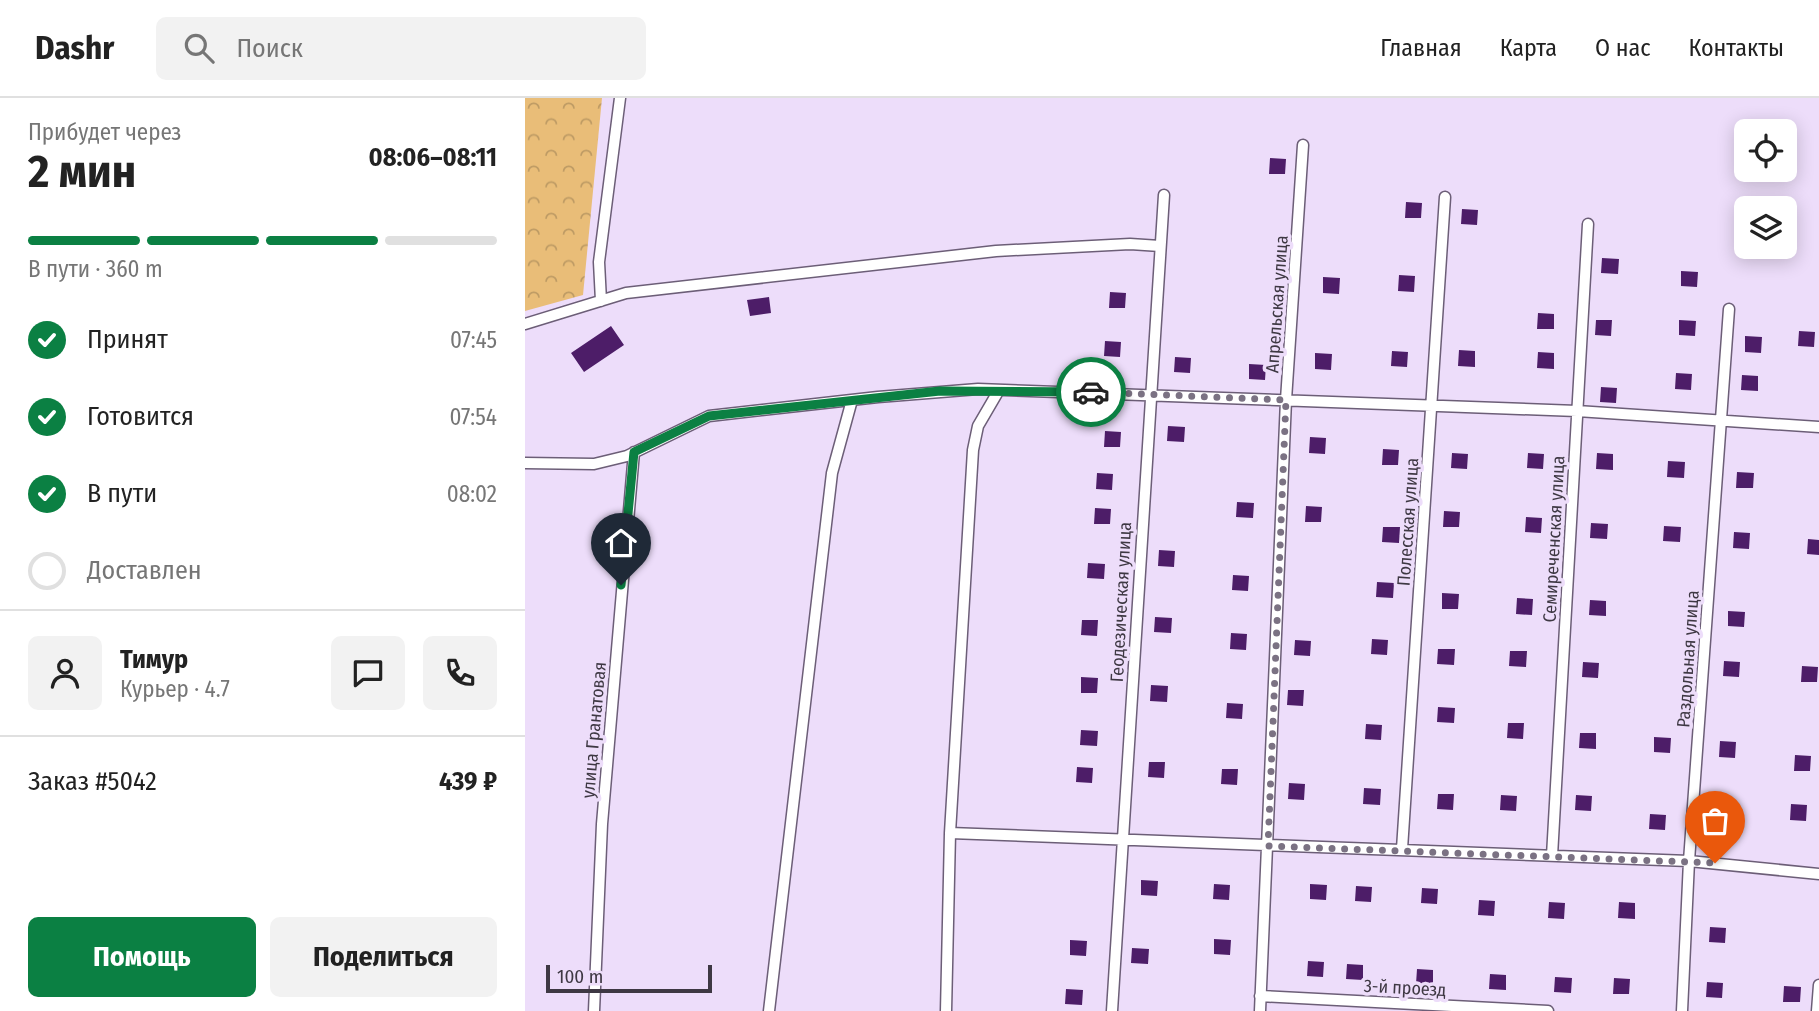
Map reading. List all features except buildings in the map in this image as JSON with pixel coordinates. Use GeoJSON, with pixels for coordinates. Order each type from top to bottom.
{"type":"FeatureCollection","features":[{"type":"Feature","properties":{"kind":"street"},"geometry":{"type":"LineString","coordinates":[[601,301],[599,262],[620,98]]}},
{"type":"Feature","properties":{"kind":"street","name":"Апрельская улица"},"geometry":{"type":"LineString","coordinates":[[1260,1011],[1286,400],[1303,145]]}},
{"type":"Feature","properties":{"kind":"street","name":"Геодезическая улица"},"geometry":{"type":"LineString","coordinates":[[1112,1011],[1149,394],[1164,195]]}},
{"type":"Feature","properties":{"kind":"street","name":"Полесская улица"},"geometry":{"type":"LineString","coordinates":[[1402,849],[1445,197]]}},
{"type":"Feature","properties":{"kind":"street","name":"Семиреченская улица"},"geometry":{"type":"LineString","coordinates":[[1552,856],[1588,224]]}},
{"type":"Feature","properties":{"kind":"street"},"geometry":{"type":"LineString","coordinates":[[525,324],[626,293],[996,251],[1130,244],[1160,246]]}},
{"type":"Feature","properties":{"kind":"street","name":"Раздольная улица"},"geometry":{"type":"LineString","coordinates":[[1682,1011],[1689,860],[1729,309]]}},
{"type":"Feature","properties":{"kind":"street"},"geometry":{"type":"LineString","coordinates":[[946,1011],[950,833],[973,450],[978,426],[999,390]]}},
{"type":"Feature","properties":{"kind":"street"},"geometry":{"type":"LineString","coordinates":[[525,463],[594,464],[634,452],[709,416],[940,391],[1149,394],[1431,405],[1577,411],[1819,427]]}},
{"type":"Feature","properties":{"kind":"street"},"geometry":{"type":"LineString","coordinates":[[769,1011],[832,473],[852,400]]}},
{"type":"Feature","properties":{"kind":"street","name":"улица Гранатовая"},"geometry":{"type":"LineString","coordinates":[[594,1011],[602,824],[634,452]]}},
{"type":"Feature","properties":{"kind":"street"},"geometry":{"type":"LineString","coordinates":[[950,833],[1689,860],[1819,874]]}},
{"type":"Feature","properties":{"kind":"street"},"geometry":{"type":"LineString","coordinates":[[1817,1011],[1819,985]]}},
{"type":"Feature","properties":{"kind":"street","name":"3-й проезд"},"geometry":{"type":"LineString","coordinates":[[1260,996],[1548,1011]]}},
{"type":"Feature","properties":{"kind":"green space"},"geometry":{"type":"Polygon","coordinates":[[[525,98],[602,98],[583,295],[525,311],[525,98]]]}},
{"type":"Feature","properties":{"kind":"way so far"},"geometry":{"type":"LineString","coordinates":[[1091,392],[1286,400],[1268,846],[1715,863]]}},
{"type":"Feature","properties":{"kind":"route"},"geometry":{"type":"LineString","coordinates":[[621,585],[634,452],[709,416],[940,391],[978,389],[1091,392]]}}]}
